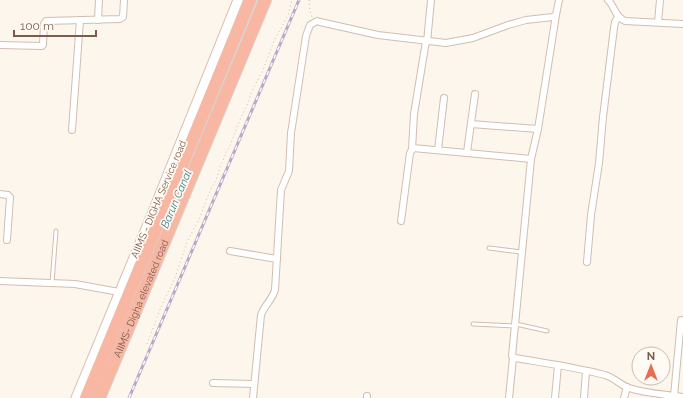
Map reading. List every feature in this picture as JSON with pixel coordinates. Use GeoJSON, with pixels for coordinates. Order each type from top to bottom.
{"type":"FeatureCollection","features":[{"type":"Feature","properties":{"kind":"highway","name":"AIIMS- Digha elevated road"},"geometry":{"type":"LineString","coordinates":[[86,398],[250,0]]}},
{"type":"Feature","properties":{"kind":"highway","name":"AIIMS- Digha elevated road"},"geometry":{"type":"LineString","coordinates":[[99,398],[265,0]]}},
{"type":"Feature","properties":{"kind":"main road","name":"AIIMS - DIGHA Service road"},"geometry":{"type":"LineString","coordinates":[[76,398],[238,0]]}},
{"type":"Feature","properties":{"kind":"street"},"geometry":{"type":"LineString","coordinates":[[98,20],[99,0]]}},
{"type":"Feature","properties":{"kind":"street"},"geometry":{"type":"LineString","coordinates":[[0,45],[42,46],[44,43],[45,22],[121,19],[124,0]]}},
{"type":"Feature","properties":{"kind":"street"},"geometry":{"type":"LineString","coordinates":[[401,221],[412,149],[414,114],[426,42],[431,0]]}},
{"type":"Feature","properties":{"kind":"street"},"geometry":{"type":"LineString","coordinates":[[508,398],[531,159],[538,129],[559,0]]}},
{"type":"Feature","properties":{"kind":"street"},"geometry":{"type":"LineString","coordinates":[[608,0],[618,17],[625,21],[683,24]]}},
{"type":"Feature","properties":{"kind":"street"},"geometry":{"type":"LineString","coordinates":[[658,22],[660,0]]}},
{"type":"Feature","properties":{"kind":"street"},"geometry":{"type":"LineString","coordinates":[[253,398],[260,315],[273,295],[276,282],[281,190],[289,171],[291,134],[306,36],[310,25],[317,21],[378,35],[446,44],[473,38],[519,22],[548,18],[556,15]]}},
{"type":"Feature","properties":{"kind":"street"},"geometry":{"type":"LineString","coordinates":[[587,262],[591,215],[598,170],[613,35],[615,22],[618,17]]}},
{"type":"Feature","properties":{"kind":"street"},"geometry":{"type":"LineString","coordinates":[[72,130],[80,20]]}},
{"type":"Feature","properties":{"kind":"street"},"geometry":{"type":"LineString","coordinates":[[466,152],[475,94]]}},
{"type":"Feature","properties":{"kind":"street"},"geometry":{"type":"LineString","coordinates":[[438,150],[444,98]]}},
{"type":"Feature","properties":{"kind":"street"},"geometry":{"type":"LineString","coordinates":[[471,124],[538,129]]}},
{"type":"Feature","properties":{"kind":"street"},"geometry":{"type":"LineString","coordinates":[[412,149],[466,152],[531,159]]}},
{"type":"Feature","properties":{"kind":"street"},"geometry":{"type":"LineString","coordinates":[[0,194],[8,195],[10,197],[7,240]]}},
{"type":"Feature","properties":{"kind":"street"},"geometry":{"type":"LineString","coordinates":[[230,251],[277,260]]}},
{"type":"Feature","properties":{"kind":"street"},"geometry":{"type":"LineString","coordinates":[[0,281],[52,283],[92,287],[119,292]]}},
{"type":"Feature","properties":{"kind":"street"},"geometry":{"type":"LineString","coordinates":[[675,396],[681,320]]}},
{"type":"Feature","properties":{"kind":"street"},"geometry":{"type":"LineString","coordinates":[[513,358],[586,371],[613,378],[627,387],[649,393],[683,397]]}},
{"type":"Feature","properties":{"kind":"street"},"geometry":{"type":"LineString","coordinates":[[555,398],[558,365]]}},
{"type":"Feature","properties":{"kind":"street"},"geometry":{"type":"LineString","coordinates":[[584,398],[586,371]]}},
{"type":"Feature","properties":{"kind":"street"},"geometry":{"type":"LineString","coordinates":[[213,383],[254,384]]}},
{"type":"Feature","properties":{"kind":"street"},"geometry":{"type":"LineString","coordinates":[[624,398],[627,387]]}},
{"type":"Feature","properties":{"kind":"lane"},"geometry":{"type":"LineString","coordinates":[[52,283],[56,231]]}},
{"type":"Feature","properties":{"kind":"lane"},"geometry":{"type":"LineString","coordinates":[[489,248],[522,252]]}},
{"type":"Feature","properties":{"kind":"lane"},"geometry":{"type":"LineString","coordinates":[[473,324],[516,325],[547,330]]}},
{"type":"Feature","properties":{"kind":"path"},"geometry":{"type":"LineString","coordinates":[[147,344],[161,307],[175,278],[187,242],[200,217],[211,188],[216,180],[225,154],[230,146],[252,91],[263,70],[274,41],[288,16],[292,0]]}},
{"type":"Feature","properties":{"kind":"path"},"geometry":{"type":"LineString","coordinates":[[310,0],[311,16],[317,21]]}},
{"type":"Feature","properties":{"kind":"railway"},"geometry":{"type":"LineString","coordinates":[[129,398],[299,0]]}},
{"type":"Feature","properties":{"kind":"water label","name":"Barun Canal"},"geometry":{"type":"Point","coordinates":[176,199]}}]}
